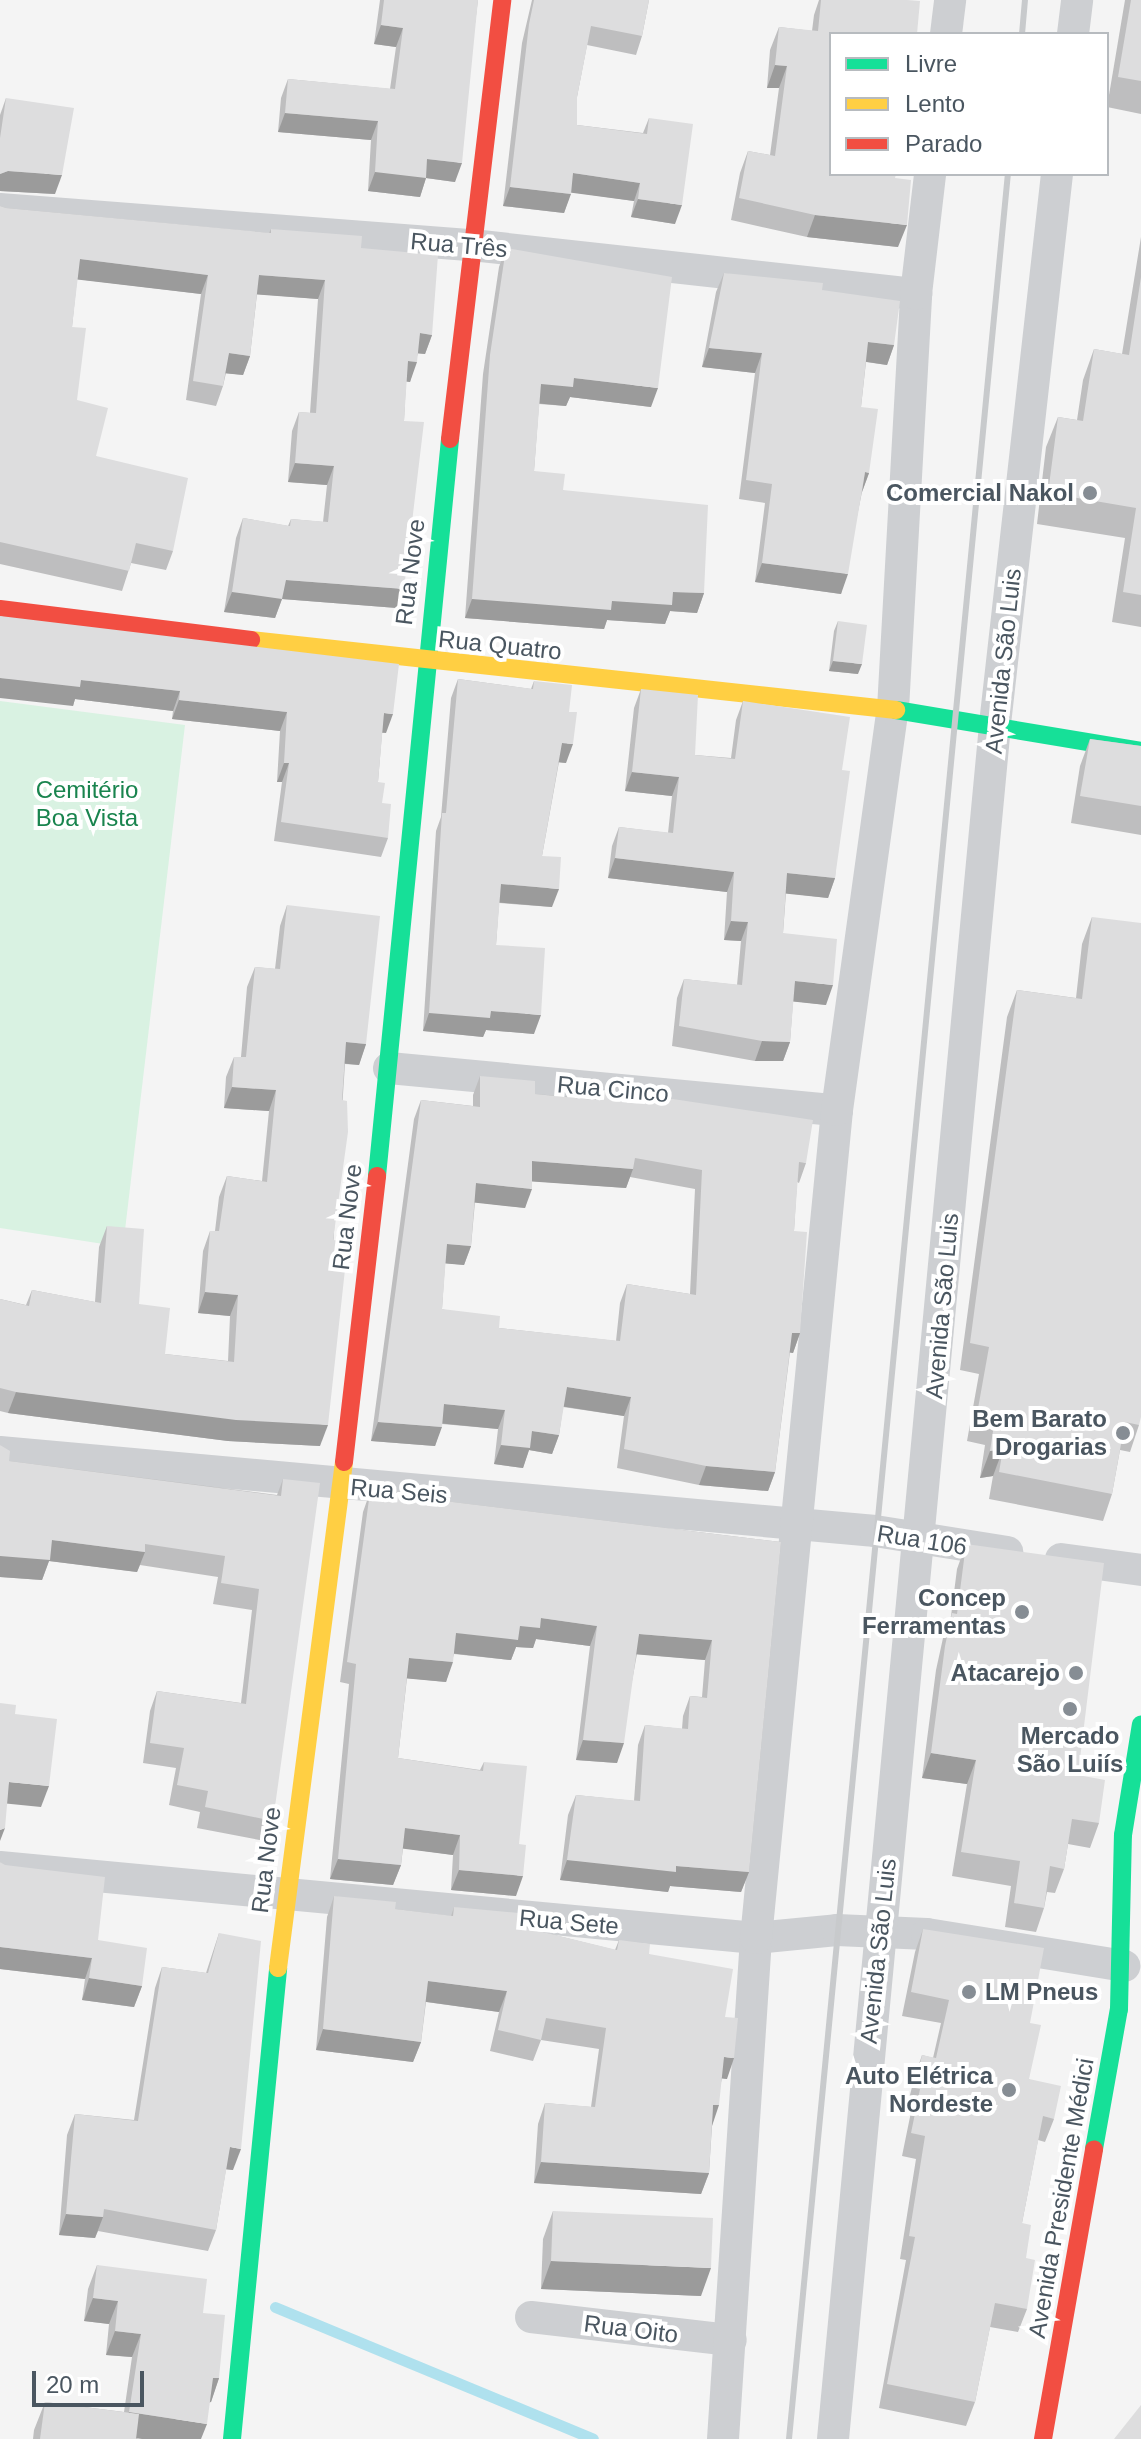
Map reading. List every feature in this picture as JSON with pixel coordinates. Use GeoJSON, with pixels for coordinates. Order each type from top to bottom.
{"type":"FeatureCollection","features":[{"type":"Feature","properties":{"kind":"street","name":"Rua Nove"},"geometry":{"type":"LineString","coordinates":[[232,2439],[285,1898],[341,1486],[389,1068],[424,662],[502,0]]}},
{"type":"Feature","properties":{"kind":"street"},"geometry":{"type":"LineString","coordinates":[[946,32],[950,0]]}},
{"type":"Feature","properties":{"kind":"street"},"geometry":{"type":"LineString","coordinates":[[1073,32],[1077,0]]}},
{"type":"Feature","properties":{"kind":"street"},"geometry":{"type":"LineString","coordinates":[[723,2439],[756,1938],[837,1110],[893,709],[916,294],[930,176]]}},
{"type":"Feature","properties":{"kind":"street","name":"Avenida São Luis"},"geometry":{"type":"LineString","coordinates":[[833,2439],[879,1931],[921,1541],[995,724],[1057,176]]}},
{"type":"Feature","properties":{"kind":"street","name":"Rua Três"},"geometry":{"type":"LineString","coordinates":[[0,209],[472,245],[916,294]]}},
{"type":"Feature","properties":{"kind":"street","name":"Rua Quatro"},"geometry":{"type":"LineString","coordinates":[[0,609],[424,662],[893,709],[1141,751]]}},
{"type":"Feature","properties":{"kind":"street","name":"Rua Cinco"},"geometry":{"type":"LineString","coordinates":[[389,1068],[837,1110]]}},
{"type":"Feature","properties":{"kind":"street","name":"Rua Seis"},"geometry":{"type":"LineString","coordinates":[[0,1452],[798,1527]]}},
{"type":"Feature","properties":{"kind":"street","name":"Rua 106"},"geometry":{"type":"LineString","coordinates":[[798,1527],[875,1531],[921,1541],[1141,1570]]}},
{"type":"Feature","properties":{"kind":"street","name":"Avenida Presidente Médici"},"geometry":{"type":"LineString","coordinates":[[1043,2439],[1130,2011],[1124,1966],[1123,1835],[1141,1724]]}},
{"type":"Feature","properties":{"kind":"street","name":"Rua Sete"},"geometry":{"type":"LineString","coordinates":[[0,1867],[285,1898],[756,1938],[879,1931],[984,1941],[1124,1966]]}},
{"type":"Feature","properties":{"kind":"street","name":"Avenida Presidente Médici"},"geometry":{"type":"LineString","coordinates":[[1124,1966],[1141,1916]]}},
{"type":"Feature","properties":{"kind":"street","name":"Rua Oito"},"geometry":{"type":"LineString","coordinates":[[531,2317],[731,2340]]}},
{"type":"Feature","properties":{"kind":"green space","name":"Cemitério Boa Vista"},"geometry":{"type":"Polygon","coordinates":[[[0,701],[185,725],[123,1247],[0,1228],[0,701]]]}},
{"type":"Feature","properties":{"kind":"building"},"geometry":{"type":"Polygon","coordinates":[[[384,0],[478,0],[462,163],[427,159],[426,178],[375,172],[378,121],[285,113],[288,79],[395,89],[403,28],[381,25],[384,0]]]}},
{"type":"Feature","properties":{"kind":"building"},"geometry":{"type":"Polygon","coordinates":[[[534,0],[649,0],[642,36],[591,26],[577,97],[577,125],[647,134],[649,118],[693,124],[682,205],[638,199],[640,183],[573,173],[571,194],[510,187],[534,0]]]}},
{"type":"Feature","properties":{"kind":"building"},"geometry":{"type":"Polygon","coordinates":[[[821,0],[920,1],[917,32],[829,32],[829,176],[896,176],[911,180],[907,225],[815,215],[739,198],[748,151],[775,156],[787,66],[775,65],[779,27],[818,31],[821,0]]]}},
{"type":"Feature","properties":{"kind":"building"},"geometry":{"type":"Polygon","coordinates":[[[1131,0],[1141,0],[1141,81],[1118,77],[1131,0]]]}},
{"type":"Feature","properties":{"kind":"building"},"geometry":{"type":"Polygon","coordinates":[[[6,98],[74,108],[62,175],[8,171],[0,174],[0,138],[6,98]]]}},
{"type":"Feature","properties":{"kind":"building"},"geometry":{"type":"Polygon","coordinates":[[[0,206],[271,233],[271,229],[362,236],[361,248],[438,255],[432,335],[420,333],[417,362],[408,361],[404,421],[424,422],[404,589],[286,580],[282,599],[232,592],[243,518],[290,526],[291,519],[328,522],[334,466],[295,463],[299,412],[316,413],[325,280],[259,275],[250,356],[229,353],[223,386],[193,381],[208,275],[80,259],[72,327],[86,328],[77,400],[108,408],[96,456],[188,478],[173,551],[136,543],[129,571],[0,542],[0,206]]]}},
{"type":"Feature","properties":{"kind":"building"},"geometry":{"type":"Polygon","coordinates":[[[506,248],[672,277],[658,388],[574,378],[573,387],[541,384],[534,471],[565,474],[563,490],[708,505],[704,593],[673,592],[672,605],[612,601],[611,610],[472,599],[490,355],[506,248]]]}},
{"type":"Feature","properties":{"kind":"building"},"geometry":{"type":"Polygon","coordinates":[[[724,273],[823,283],[822,290],[900,301],[894,345],[868,342],[861,407],[878,409],[869,473],[865,472],[848,574],[762,563],[772,484],[746,480],[762,353],[709,348],[724,273]]]}},
{"type":"Feature","properties":{"kind":"building"},"geometry":{"type":"Polygon","coordinates":[[[1141,277],[1141,595],[1123,592],[1136,508],[1048,493],[1058,417],[1083,421],[1094,349],[1129,355],[1141,277]]]}},
{"type":"Feature","properties":{"kind":"building"},"geometry":{"type":"Polygon","coordinates":[[[0,616],[399,664],[393,714],[384,713],[378,782],[385,783],[382,803],[391,804],[388,838],[281,822],[289,763],[284,763],[287,712],[179,700],[180,691],[81,680],[80,687],[0,678],[0,616]]]}},
{"type":"Feature","properties":{"kind":"building"},"geometry":{"type":"Polygon","coordinates":[[[838,621],[867,625],[862,664],[833,661],[838,621]]]}},
{"type":"Feature","properties":{"kind":"building"},"geometry":{"type":"Polygon","coordinates":[[[458,679],[533,689],[534,681],[572,685],[569,712],[577,712],[573,744],[562,743],[542,856],[561,857],[559,889],[501,884],[496,945],[545,948],[541,1015],[491,1011],[490,1018],[429,1013],[442,813],[446,813],[458,679]]]}},
{"type":"Feature","properties":{"kind":"building"},"geometry":{"type":"Polygon","coordinates":[[[641,689],[698,695],[695,755],[735,759],[743,701],[850,717],[842,770],[850,771],[835,878],[787,873],[783,933],[837,939],[833,985],[795,981],[790,1042],[762,1041],[679,1026],[684,979],[742,985],[748,922],[731,921],[734,872],[615,858],[619,827],[673,833],[679,777],[632,772],[641,689]]]}},
{"type":"Feature","properties":{"kind":"building"},"geometry":{"type":"Polygon","coordinates":[[[1090,739],[1141,746],[1141,806],[1080,796],[1090,739]]]}},
{"type":"Feature","properties":{"kind":"building"},"geometry":{"type":"Polygon","coordinates":[[[287,905],[380,916],[366,1044],[346,1042],[342,1100],[347,1101],[348,1132],[333,1240],[348,1242],[328,1425],[236,1420],[0,1388],[0,1299],[29,1306],[32,1290],[101,1303],[107,1226],[144,1229],[139,1304],[170,1308],[165,1354],[234,1362],[238,1295],[205,1292],[210,1231],[219,1231],[227,1176],[267,1182],[276,1090],[232,1087],[234,1057],[246,1057],[255,967],[280,969],[287,905]]]}},
{"type":"Feature","properties":{"kind":"building"},"geometry":{"type":"Polygon","coordinates":[[[1092,917],[1141,923],[1141,1417],[1139,1425],[1125,1422],[1112,1494],[999,1472],[1003,1449],[990,1451],[995,1418],[977,1414],[989,1347],[970,1343],[1017,990],[1082,999],[1092,917]]]}},
{"type":"Feature","properties":{"kind":"building"},"geometry":{"type":"Polygon","coordinates":[[[480,1076],[535,1081],[535,1094],[596,1100],[597,1092],[653,1096],[813,1120],[806,1163],[799,1162],[794,1231],[807,1232],[800,1333],[792,1333],[775,1472],[706,1466],[624,1449],[631,1397],[567,1387],[559,1435],[532,1431],[530,1448],[501,1445],[505,1410],[444,1404],[442,1427],[378,1422],[421,1100],[480,1107],[480,1076]],[[635,1158],[633,1169],[532,1161],[532,1189],[476,1183],[471,1246],[447,1244],[442,1309],[500,1316],[499,1328],[620,1341],[627,1284],[696,1295],[702,1170],[635,1158]]]}},
{"type":"Feature","properties":{"kind":"building"},"geometry":{"type":"Polygon","coordinates":[[[0,1445],[10,1451],[9,1461],[281,1496],[283,1479],[320,1483],[273,1821],[205,1807],[208,1791],[177,1785],[184,1748],[150,1743],[157,1691],[246,1704],[259,1589],[221,1583],[225,1556],[145,1544],[145,1552],[52,1540],[50,1560],[0,1556],[0,1445]]]}},
{"type":"Feature","properties":{"kind":"building"},"geometry":{"type":"Polygon","coordinates":[[[370,1492],[781,1542],[749,1872],[676,1866],[676,1872],[567,1860],[576,1795],[640,1801],[645,1725],[688,1729],[690,1696],[707,1698],[712,1640],[639,1634],[624,1743],[583,1740],[597,1626],[541,1618],[540,1628],[520,1626],[518,1640],[456,1633],[453,1662],[409,1658],[398,1758],[483,1771],[484,1762],[527,1766],[519,1844],[526,1845],[523,1876],[459,1870],[460,1835],[405,1828],[401,1865],[338,1859],[356,1664],[347,1662],[370,1492]]]}},
{"type":"Feature","properties":{"kind":"building"},"geometry":{"type":"Polygon","coordinates":[[[966,1544],[1104,1563],[1078,1775],[1105,1780],[1099,1823],[1072,1819],[1064,1869],[1050,1866],[1044,1908],[1014,1903],[1020,1861],[961,1852],[976,1760],[931,1753],[945,1646],[952,1613],[957,1614],[966,1544]]]}},
{"type":"Feature","properties":{"kind":"building"},"geometry":{"type":"Polygon","coordinates":[[[0,1703],[16,1705],[15,1714],[57,1719],[49,1786],[9,1782],[5,1828],[0,1830],[0,1703]]]}},
{"type":"Feature","properties":{"kind":"building"},"geometry":{"type":"Polygon","coordinates":[[[0,1862],[105,1877],[98,1940],[147,1948],[142,1986],[89,1978],[92,1958],[0,1947],[0,1862]]]}},
{"type":"Feature","properties":{"kind":"building"},"geometry":{"type":"Polygon","coordinates":[[[334,1896],[396,1902],[395,1909],[453,1916],[454,1907],[519,1913],[518,1926],[617,1950],[619,1940],[650,1944],[649,1954],[733,1969],[725,2017],[738,2018],[734,2058],[724,2057],[719,2105],[713,2105],[709,2173],[541,2162],[545,2103],[595,2107],[606,2028],[546,2018],[541,2040],[498,2030],[507,1991],[428,1981],[421,2042],[323,2029],[334,1896]]]}},
{"type":"Feature","properties":{"kind":"building"},"geometry":{"type":"Polygon","coordinates":[[[923,1929],[1044,1948],[1030,2023],[1041,2025],[1029,2079],[1061,2086],[1054,2119],[1043,2116],[1022,2223],[1031,2225],[1026,2258],[1035,2260],[1027,2309],[995,2303],[975,2402],[887,2384],[915,2237],[909,2236],[925,2136],[911,2133],[920,2089],[915,2088],[922,2055],[936,2058],[949,2000],[911,1992],[923,1929]]]}},
{"type":"Feature","properties":{"kind":"building"},"geometry":{"type":"Polygon","coordinates":[[[219,1933],[261,1941],[241,2149],[230,2147],[216,2230],[104,2209],[103,2217],[66,2214],[75,2114],[138,2121],[162,1967],[208,1973],[219,1933]]]}},
{"type":"Feature","properties":{"kind":"building"},"geometry":{"type":"Polygon","coordinates":[[[553,2211],[713,2218],[711,2268],[551,2261],[553,2211]]]}},
{"type":"Feature","properties":{"kind":"building"},"geometry":{"type":"Polygon","coordinates":[[[97,2265],[207,2279],[203,2313],[225,2315],[219,2378],[213,2378],[207,2424],[129,2412],[141,2334],[115,2331],[118,2301],[93,2298],[97,2265]]]}},
{"type":"Feature","properties":{"kind":"building"},"geometry":{"type":"Polygon","coordinates":[[[45,2402],[139,2414],[136,2439],[40,2439],[45,2402]]]}},
{"type":"Feature","properties":{"kind":"building"},"geometry":{"type":"Polygon","coordinates":[[[1141,2405],[1141,2439],[1114,2439],[1141,2405]]]}},
{"type":"Feature","properties":{"kind":"waterway"},"geometry":{"type":"LineString","coordinates":[[275,2307],[593,2439]]}},
{"type":"Feature","properties":{"kind":"railway"},"geometry":{"type":"LineString","coordinates":[[1022,32],[1025,0]]}},
{"type":"Feature","properties":{"kind":"railway"},"geometry":{"type":"LineString","coordinates":[[789,2439],[1008,176]]}},
{"type":"Feature","properties":{"kind":"traffic: fast"},"geometry":{"type":"LineString","coordinates":[[377,1176],[450,439]]}},
{"type":"Feature","properties":{"kind":"traffic: fast"},"geometry":{"type":"LineString","coordinates":[[896,710],[1141,751]]}},
{"type":"Feature","properties":{"kind":"traffic: fast"},"geometry":{"type":"LineString","coordinates":[[1094,2149],[1119,2009],[1123,1835],[1141,1724]]}},
{"type":"Feature","properties":{"kind":"traffic: fast"},"geometry":{"type":"LineString","coordinates":[[232,2439],[278,1968]]}},
{"type":"Feature","properties":{"kind":"traffic: slow"},"geometry":{"type":"LineString","coordinates":[[251,640],[896,710]]}},
{"type":"Feature","properties":{"kind":"traffic: slow"},"geometry":{"type":"LineString","coordinates":[[278,1968],[344,1462]]}},
{"type":"Feature","properties":{"kind":"traffic: jam"},"geometry":{"type":"LineString","coordinates":[[450,439],[502,0]]}},
{"type":"Feature","properties":{"kind":"traffic: jam"},"geometry":{"type":"LineString","coordinates":[[0,609],[251,640]]}},
{"type":"Feature","properties":{"kind":"traffic: jam"},"geometry":{"type":"LineString","coordinates":[[344,1462],[377,1176]]}},
{"type":"Feature","properties":{"kind":"traffic: jam"},"geometry":{"type":"LineString","coordinates":[[1043,2439],[1094,2149]]}},
{"type":"Feature","properties":{"kind":"place","name":"Comercial Nakol"},"geometry":{"type":"Point","coordinates":[1090,493]}},
{"type":"Feature","properties":{"kind":"place","name":"Bem Barato Drogarias"},"geometry":{"type":"Point","coordinates":[1123,1433]}},
{"type":"Feature","properties":{"kind":"place","name":"Concep Ferramentas"},"geometry":{"type":"Point","coordinates":[1022,1612]}},
{"type":"Feature","properties":{"kind":"place","name":"Atacarejo"},"geometry":{"type":"Point","coordinates":[1076,1673]}},
{"type":"Feature","properties":{"kind":"place","name":"Mercado São Luiís"},"geometry":{"type":"Point","coordinates":[1070,1709]}},
{"type":"Feature","properties":{"kind":"place","name":"LM Pneus"},"geometry":{"type":"Point","coordinates":[969,1992]}},
{"type":"Feature","properties":{"kind":"place","name":"Auto Elétrica Nordeste"},"geometry":{"type":"Point","coordinates":[1009,2090]}}]}
